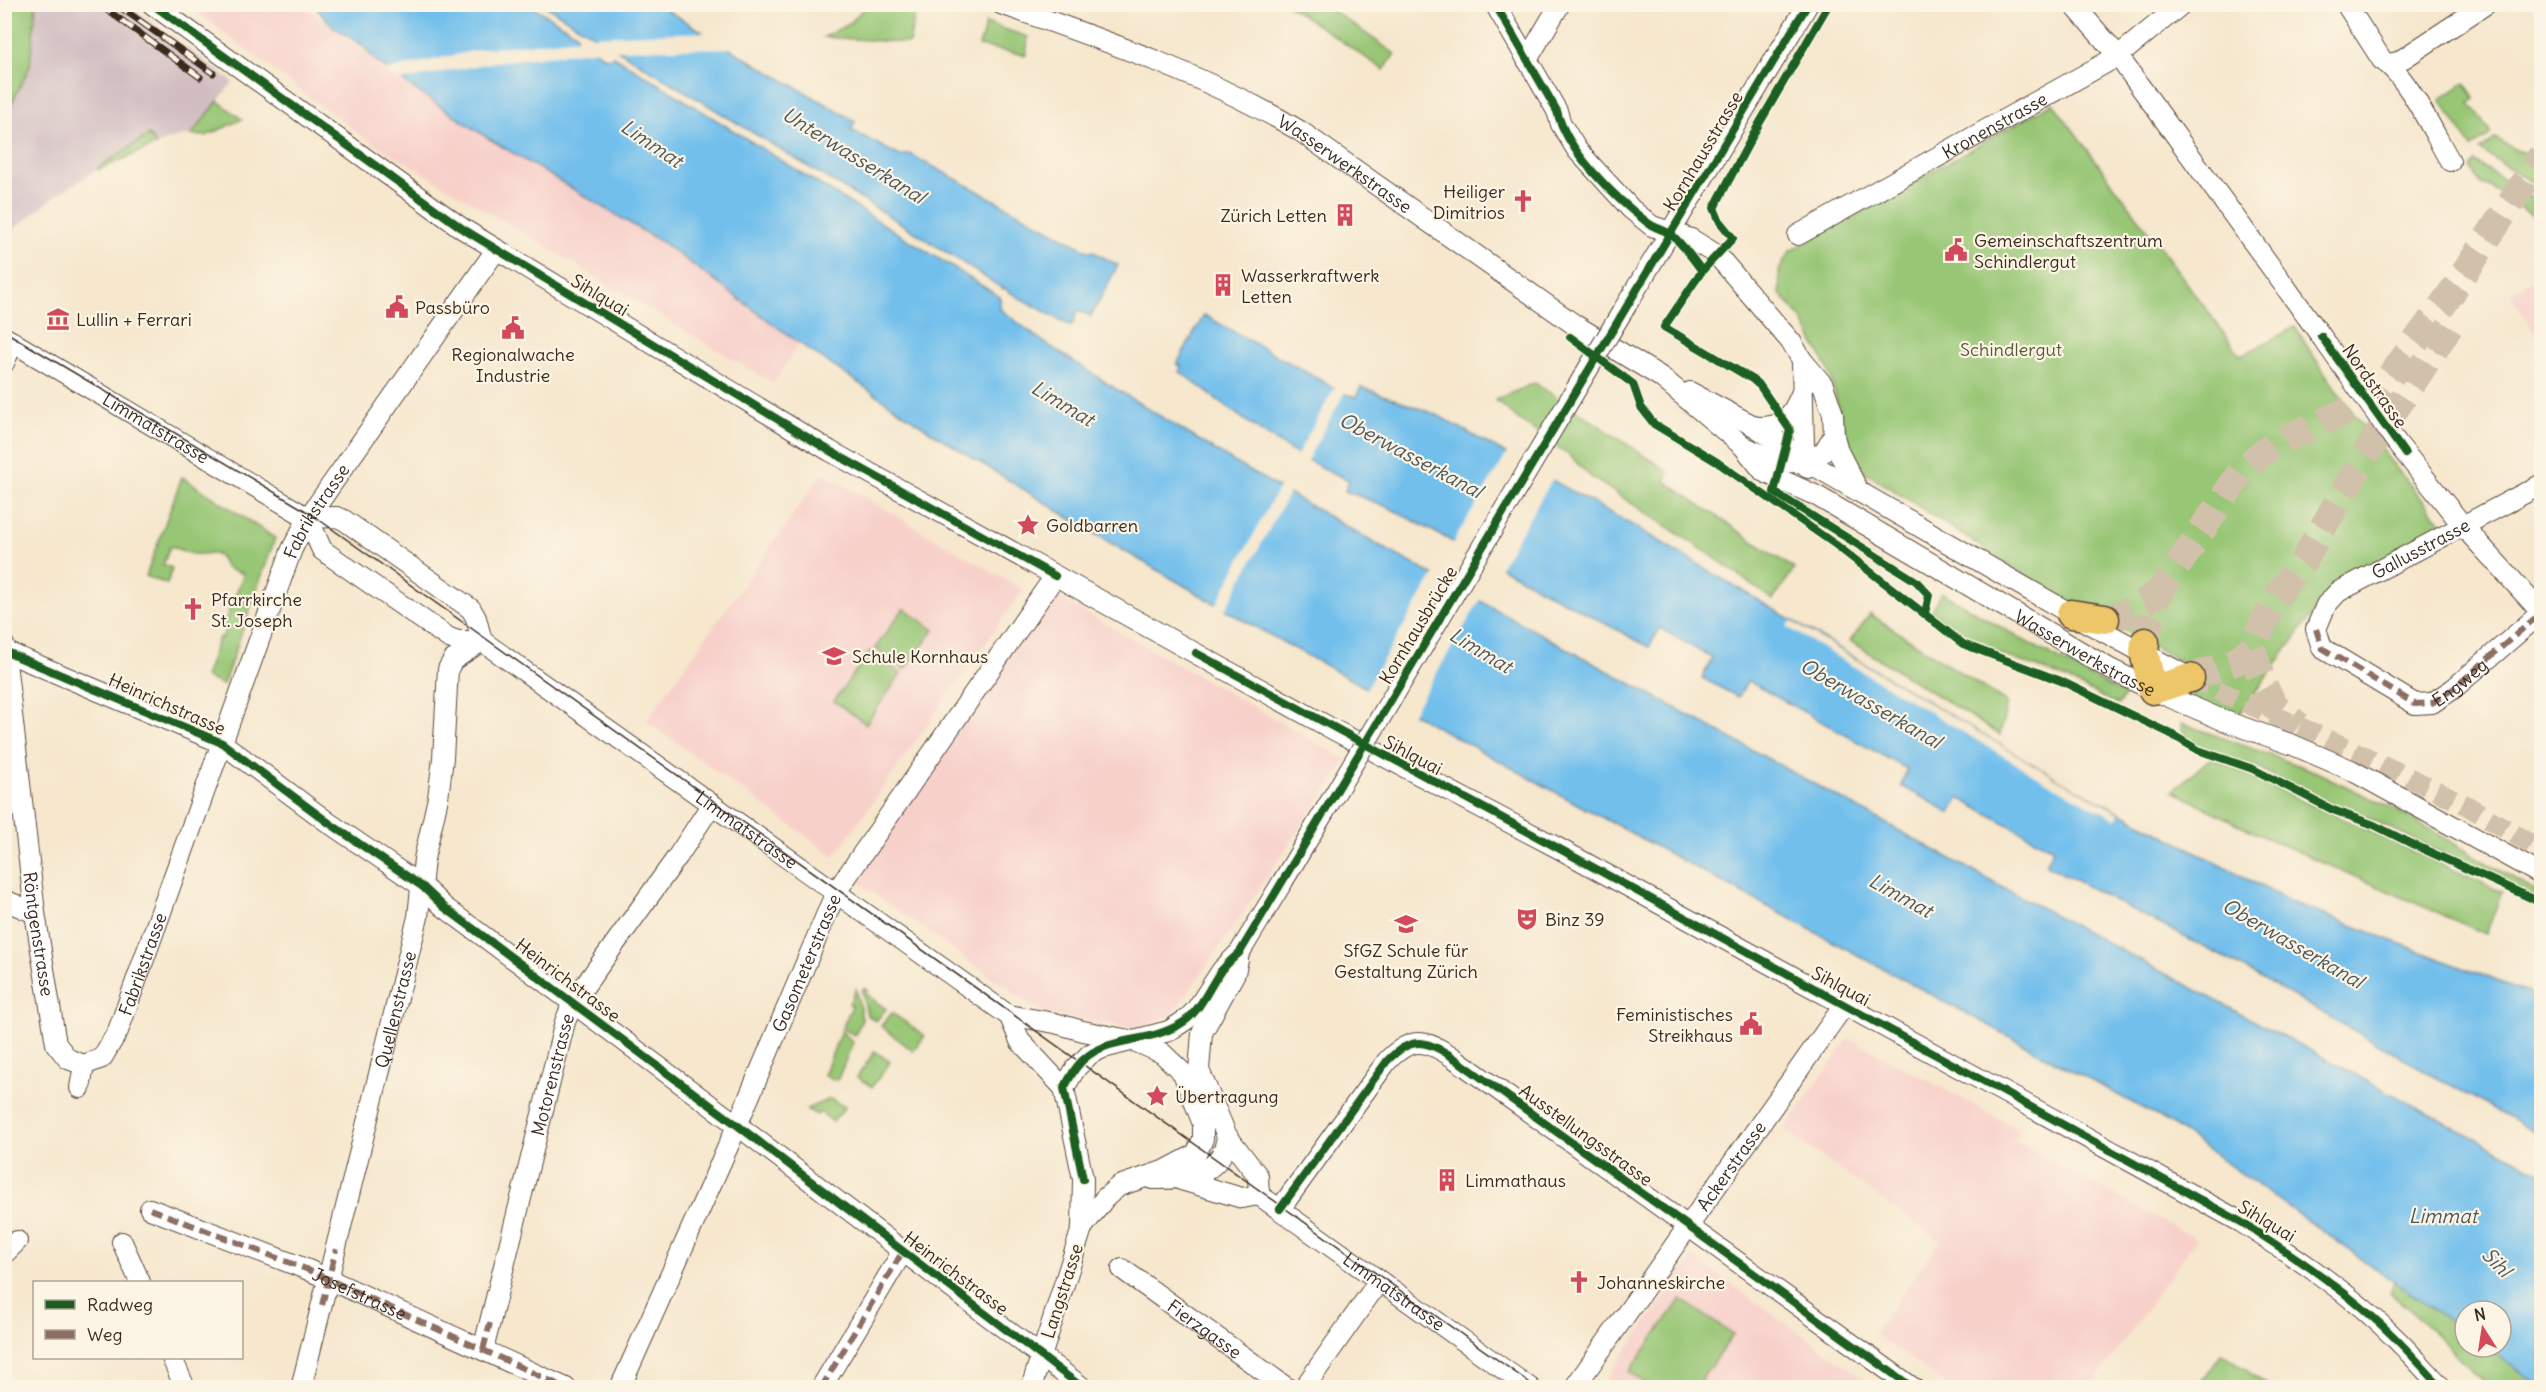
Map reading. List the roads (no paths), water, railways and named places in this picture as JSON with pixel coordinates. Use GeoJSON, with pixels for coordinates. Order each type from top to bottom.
{"type":"FeatureCollection","features":[{"type":"Feature","properties":{"kind":"highway"},"geometry":{"type":"LineString","coordinates":[[2071,614],[2105,619]]}},
{"type":"Feature","properties":{"kind":"highway"},"geometry":{"type":"LineString","coordinates":[[2144,647],[2153,690],[2190,678]]}},
{"type":"Feature","properties":{"kind":"street","name":"Sihlquai"},"geometry":{"type":"LineString","coordinates":[[152,4],[463,229],[830,451],[1343,734],[1569,854],[2241,1222],[2291,1254],[2346,1295],[2397,1340],[2442,1388]]}},
{"type":"Feature","properties":{"kind":"street","name":"Wasserwerkstrasse"},"geometry":{"type":"LineString","coordinates":[[1001,4],[1186,72],[1259,106],[1300,131],[1575,325],[1662,377],[1756,427],[1806,461],[1857,488],[2071,614],[2144,647],[2166,667],[2190,678]]}},
{"type":"Feature","properties":{"kind":"street"},"geometry":{"type":"LineString","coordinates":[[1496,4],[1557,111],[1560,124],[1587,163],[1631,209],[1652,226],[1691,239],[1717,255],[1792,343],[1802,360],[1823,385],[1833,414],[1834,436],[1845,467],[1857,488]]}},
{"type":"Feature","properties":{"kind":"street"},"geometry":{"type":"LineString","coordinates":[[1527,60],[1560,4]]}},
{"type":"Feature","properties":{"kind":"street","name":"Kornhausstrasse"},"geometry":{"type":"LineString","coordinates":[[1622,312],[1808,4]]}},
{"type":"Feature","properties":{"kind":"street","name":"Nordstrasse"},"geometry":{"type":"LineString","coordinates":[[2073,4],[2118,56],[2397,443],[2463,526],[2541,613]]}},
{"type":"Feature","properties":{"kind":"street","name":"Kronenstrasse"},"geometry":{"type":"LineString","coordinates":[[1798,235],[2118,56],[2182,4]]}},
{"type":"Feature","properties":{"kind":"street"},"geometry":{"type":"LineString","coordinates":[[2346,4],[2382,60],[2390,64],[2401,78],[2450,161]]}},
{"type":"Feature","properties":{"kind":"street"},"geometry":{"type":"LineString","coordinates":[[2390,64],[2398,62],[2486,4]]}},
{"type":"Feature","properties":{"kind":"street","name":"Fabrikstrasse"},"geometry":{"type":"LineString","coordinates":[[84,1065],[102,1058],[118,1031],[292,549],[308,518],[496,250]]}},
{"type":"Feature","properties":{"kind":"street","name":"Kornhausbrücke"},"geometry":{"type":"LineString","coordinates":[[1240,952],[1622,312]]}},
{"type":"Feature","properties":{"kind":"street"},"geometry":{"type":"LineString","coordinates":[[4,363],[9,340]]}},
{"type":"Feature","properties":{"kind":"street","name":"Limmatstrasse"},"geometry":{"type":"LineString","coordinates":[[9,340],[308,518]]}},
{"type":"Feature","properties":{"kind":"street"},"geometry":{"type":"LineString","coordinates":[[1802,360],[1806,461],[1817,496]]}},
{"type":"Feature","properties":{"kind":"street","name":"Wasserwerkstrasse"},"geometry":{"type":"LineString","coordinates":[[1662,377],[1743,446],[1764,472],[1817,496],[1964,585],[2110,669],[2153,690],[2351,770],[2541,875]]}},
{"type":"Feature","properties":{"kind":"street"},"geometry":{"type":"LineString","coordinates":[[1756,427],[1770,427],[1787,419],[1802,392]]}},
{"type":"Feature","properties":{"kind":"street"},"geometry":{"type":"LineString","coordinates":[[1743,446],[1772,459],[1796,463],[1806,461],[1822,452],[1834,436]]}},
{"type":"Feature","properties":{"kind":"street","name":"Gallusstrasse"},"geometry":{"type":"LineString","coordinates":[[2316,629],[2326,605],[2338,592],[2541,484]]}},
{"type":"Feature","properties":{"kind":"street"},"geometry":{"type":"LineString","coordinates":[[337,517],[344,520],[471,609],[476,618],[482,641],[458,641],[449,638],[385,595],[322,550],[308,518],[337,517]]}},
{"type":"Feature","properties":{"kind":"street","name":"Gasometerstrasse"},"geometry":{"type":"LineString","coordinates":[[620,1388],[737,1125],[836,892],[1055,576]]}},
{"type":"Feature","properties":{"kind":"street","name":"Engweg"},"geometry":{"type":"LineString","coordinates":[[2316,629],[2322,648],[2415,704],[2432,703],[2453,689],[2541,613]]}},
{"type":"Feature","properties":{"kind":"street","name":"Limmatstrasse"},"geometry":{"type":"LineString","coordinates":[[482,641],[1010,1017]]}},
{"type":"Feature","properties":{"kind":"street","name":"Quellenstrasse"},"geometry":{"type":"LineString","coordinates":[[301,1388],[418,916],[423,888],[424,860],[438,798],[443,758],[448,669],[453,660],[482,641]]}},
{"type":"Feature","properties":{"kind":"street","name":"Röntgenstrasse"},"geometry":{"type":"LineString","coordinates":[[4,645],[35,913],[56,1044],[68,1059],[84,1065]]}},
{"type":"Feature","properties":{"kind":"street","name":"Heinrichstrasse"},"geometry":{"type":"LineString","coordinates":[[5,651],[222,743],[338,830],[423,888],[444,907],[737,1125],[1083,1388]]}},
{"type":"Feature","properties":{"kind":"street","name":"Motorenstrasse"},"geometry":{"type":"LineString","coordinates":[[483,1350],[562,1030],[573,1002],[712,804]]}},
{"type":"Feature","properties":{"kind":"street"},"geometry":{"type":"LineString","coordinates":[[4,900],[35,913]]}},
{"type":"Feature","properties":{"kind":"street"},"geometry":{"type":"LineString","coordinates":[[1064,1088],[1076,1068],[1090,1053],[1169,1031],[1186,1019],[1196,1010],[1222,970],[1240,952]]}},
{"type":"Feature","properties":{"kind":"street"},"geometry":{"type":"LineString","coordinates":[[1144,1179],[1180,1180],[1242,1198],[1259,1195],[1257,1176],[1227,1136],[1199,1070],[1202,1033],[1235,973],[1240,952]]}},
{"type":"Feature","properties":{"kind":"street","name":"Ackerstrasse"},"geometry":{"type":"LineString","coordinates":[[1574,1388],[1845,1004]]}},
{"type":"Feature","properties":{"kind":"street"},"geometry":{"type":"LineString","coordinates":[[1010,1017],[1055,1023],[1134,1041],[1162,1053],[1183,1073],[1204,1130],[1201,1148],[1196,1154],[1178,1165],[1119,1186],[1105,1198],[1082,1228]]}},
{"type":"Feature","properties":{"kind":"street"},"geometry":{"type":"LineString","coordinates":[[1010,1017],[1020,1041],[1064,1088],[1082,1169],[1082,1228]]}},
{"type":"Feature","properties":{"kind":"street","name":"Ausstellungsstrasse"},"geometry":{"type":"LineString","coordinates":[[1281,1209],[1387,1061],[1398,1050],[1411,1044],[1428,1042],[1454,1058],[1913,1388]]}},
{"type":"Feature","properties":{"kind":"street"},"geometry":{"type":"LineString","coordinates":[[80,1088],[84,1065]]}},
{"type":"Feature","properties":{"kind":"street"},"geometry":{"type":"LineString","coordinates":[[1180,1180],[1207,1169],[1224,1151],[1227,1136]]}},
{"type":"Feature","properties":{"kind":"street","name":"Limmatstrasse"},"geometry":{"type":"LineString","coordinates":[[1259,1195],[1530,1388]]}},
{"type":"Feature","properties":{"kind":"street","name":"Josefstrasse"},"geometry":{"type":"LineString","coordinates":[[150,1209],[306,1269],[566,1388]]}},
{"type":"Feature","properties":{"kind":"street","name":"Langstrasse"},"geometry":{"type":"LineString","coordinates":[[1031,1388],[1082,1228]]}},
{"type":"Feature","properties":{"kind":"street"},"geometry":{"type":"LineString","coordinates":[[123,1242],[140,1281]]}},
{"type":"Feature","properties":{"kind":"street"},"geometry":{"type":"LineString","coordinates":[[821,1388],[903,1251]]}},
{"type":"Feature","properties":{"kind":"street","name":"Fierzgasse"},"geometry":{"type":"LineString","coordinates":[[1122,1269],[1287,1388]]}},
{"type":"Feature","properties":{"kind":"street"},"geometry":{"type":"LineString","coordinates":[[1304,1388],[1379,1281]]}},
{"type":"Feature","properties":{"kind":"street"},"geometry":{"type":"LineString","coordinates":[[172,1359],[185,1388]]}},
{"type":"Feature","properties":{"kind":"water","name":"Limmat"},"geometry":{"type":"Polygon","coordinates":[[[314,5],[530,5],[576,33],[577,39],[606,58],[614,56],[1000,297],[1000,309],[1042,341],[1234,462],[1371,541],[2000,886],[2541,1173],[2541,1387],[2503,1359],[2513,1359],[2513,1299],[2453,1299],[2453,1323],[2170,1123],[1579,805],[1250,624],[1092,532],[936,435],[799,343],[663,243],[488,138],[411,87],[374,59],[362,45],[332,26],[314,5]]]}},
{"type":"Feature","properties":{"kind":"water","name":"Limmat"},"geometry":{"type":"Polygon","coordinates":[[[544,5],[659,5],[855,121],[851,130],[900,156],[910,154],[1118,265],[1091,316],[1078,310],[1073,324],[1069,325],[1005,288],[1003,289],[907,227],[544,5]]]}},
{"type":"Feature","properties":{"kind":"water","name":"Oberwasserkanal"},"geometry":{"type":"Polygon","coordinates":[[[1204,315],[1345,394],[1356,397],[1361,387],[1437,415],[1639,529],[2061,781],[2291,902],[2531,994],[2541,1000],[2541,1136],[2227,959],[2046,865],[2053,849],[1959,798],[1951,813],[1901,786],[1907,769],[1748,681],[1738,697],[1702,678],[1712,658],[1660,628],[1649,647],[1388,507],[1345,491],[1349,480],[1282,445],[1179,371],[1182,367],[1177,364],[1204,315]]]}},
{"type":"Feature","properties":{"kind":"tunnel"},"geometry":{"type":"LineString","coordinates":[[2145,642],[2155,599],[2241,472],[2278,442],[2356,407],[2381,389],[2452,292],[2542,155]]}},
{"type":"Feature","properties":{"kind":"tunnel"},"geometry":{"type":"LineString","coordinates":[[2190,678],[2235,662],[2252,648],[2275,598],[2305,558],[2366,454],[2455,318]]}},
{"type":"Feature","properties":{"kind":"tunnel"},"geometry":{"type":"LineString","coordinates":[[2105,619],[2130,612],[2162,590]]}},
{"type":"Feature","properties":{"kind":"tunnel"},"geometry":{"type":"LineString","coordinates":[[2252,648],[2264,687],[2275,707],[2299,726]]}},
{"type":"Feature","properties":{"kind":"tunnel"},"geometry":{"type":"LineString","coordinates":[[2190,678],[2356,752],[2466,805],[2542,851]]}},
{"type":"Feature","properties":{"kind":"tram line"},"geometry":{"type":"LineString","coordinates":[[4,331],[311,514],[1537,1388]]}},
{"type":"Feature","properties":{"kind":"railway"},"geometry":{"type":"LineString","coordinates":[[99,4],[200,77]]}},
{"type":"Feature","properties":{"kind":"railway"},"geometry":{"type":"LineString","coordinates":[[116,4],[213,73]]}},
{"type":"Feature","properties":{"kind":"place","name":"Heiliger Dimitrios"},"geometry":{"type":"Point","coordinates":[1523,201]}},
{"type":"Feature","properties":{"kind":"place","name":"Zürich Letten"},"geometry":{"type":"Point","coordinates":[1345,215]}},
{"type":"Feature","properties":{"kind":"place","name":"Gemeinschaftszentrum Schindlergut"},"geometry":{"type":"Point","coordinates":[1956,250]}},
{"type":"Feature","properties":{"kind":"place","name":"Wasserkraftwerk Letten"},"geometry":{"type":"Point","coordinates":[1223,285]}},
{"type":"Feature","properties":{"kind":"place","name":"Passbüro"},"geometry":{"type":"Point","coordinates":[397,307]}},
{"type":"Feature","properties":{"kind":"place","name":"Lullin + Ferrari"},"geometry":{"type":"Point","coordinates":[58,319]}},
{"type":"Feature","properties":{"kind":"place","name":"Regionalwache Industrie"},"geometry":{"type":"Point","coordinates":[513,328]}},
{"type":"Feature","properties":{"kind":"place","name":"Goldbarren"},"geometry":{"type":"Point","coordinates":[1028,525]}},
{"type":"Feature","properties":{"kind":"place","name":"Pfarrkirche St. Joseph"},"geometry":{"type":"Point","coordinates":[193,609]}},
{"type":"Feature","properties":{"kind":"place","name":"Schule Kornhaus"},"geometry":{"type":"Point","coordinates":[834,656]}},
{"type":"Feature","properties":{"kind":"place","name":"Binz 39"},"geometry":{"type":"Point","coordinates":[1527,919]}},
{"type":"Feature","properties":{"kind":"place","name":"SfGZ Schule für Gestaltung Zürich"},"geometry":{"type":"Point","coordinates":[1406,924]}},
{"type":"Feature","properties":{"kind":"place","name":"Feministisches Streikhaus"},"geometry":{"type":"Point","coordinates":[1751,1024]}},
{"type":"Feature","properties":{"kind":"place","name":"Übertragung"},"geometry":{"type":"Point","coordinates":[1157,1096]}},
{"type":"Feature","properties":{"kind":"place","name":"Limmathaus"},"geometry":{"type":"Point","coordinates":[1447,1180]}},
{"type":"Feature","properties":{"kind":"place","name":"Johanneskirche"},"geometry":{"type":"Point","coordinates":[1579,1282]}},
{"type":"Feature","properties":{"kind":"water label","name":"Unterwasserkanal"},"geometry":{"type":"Point","coordinates":[854,155]}},
{"type":"Feature","properties":{"kind":"water label","name":"Sihl"},"geometry":{"type":"Point","coordinates":[2497,1262]}},
{"type":"Feature","properties":{"kind":"park label","name":"Schindlergut"},"geometry":{"type":"Point","coordinates":[2011,349]}}]}
